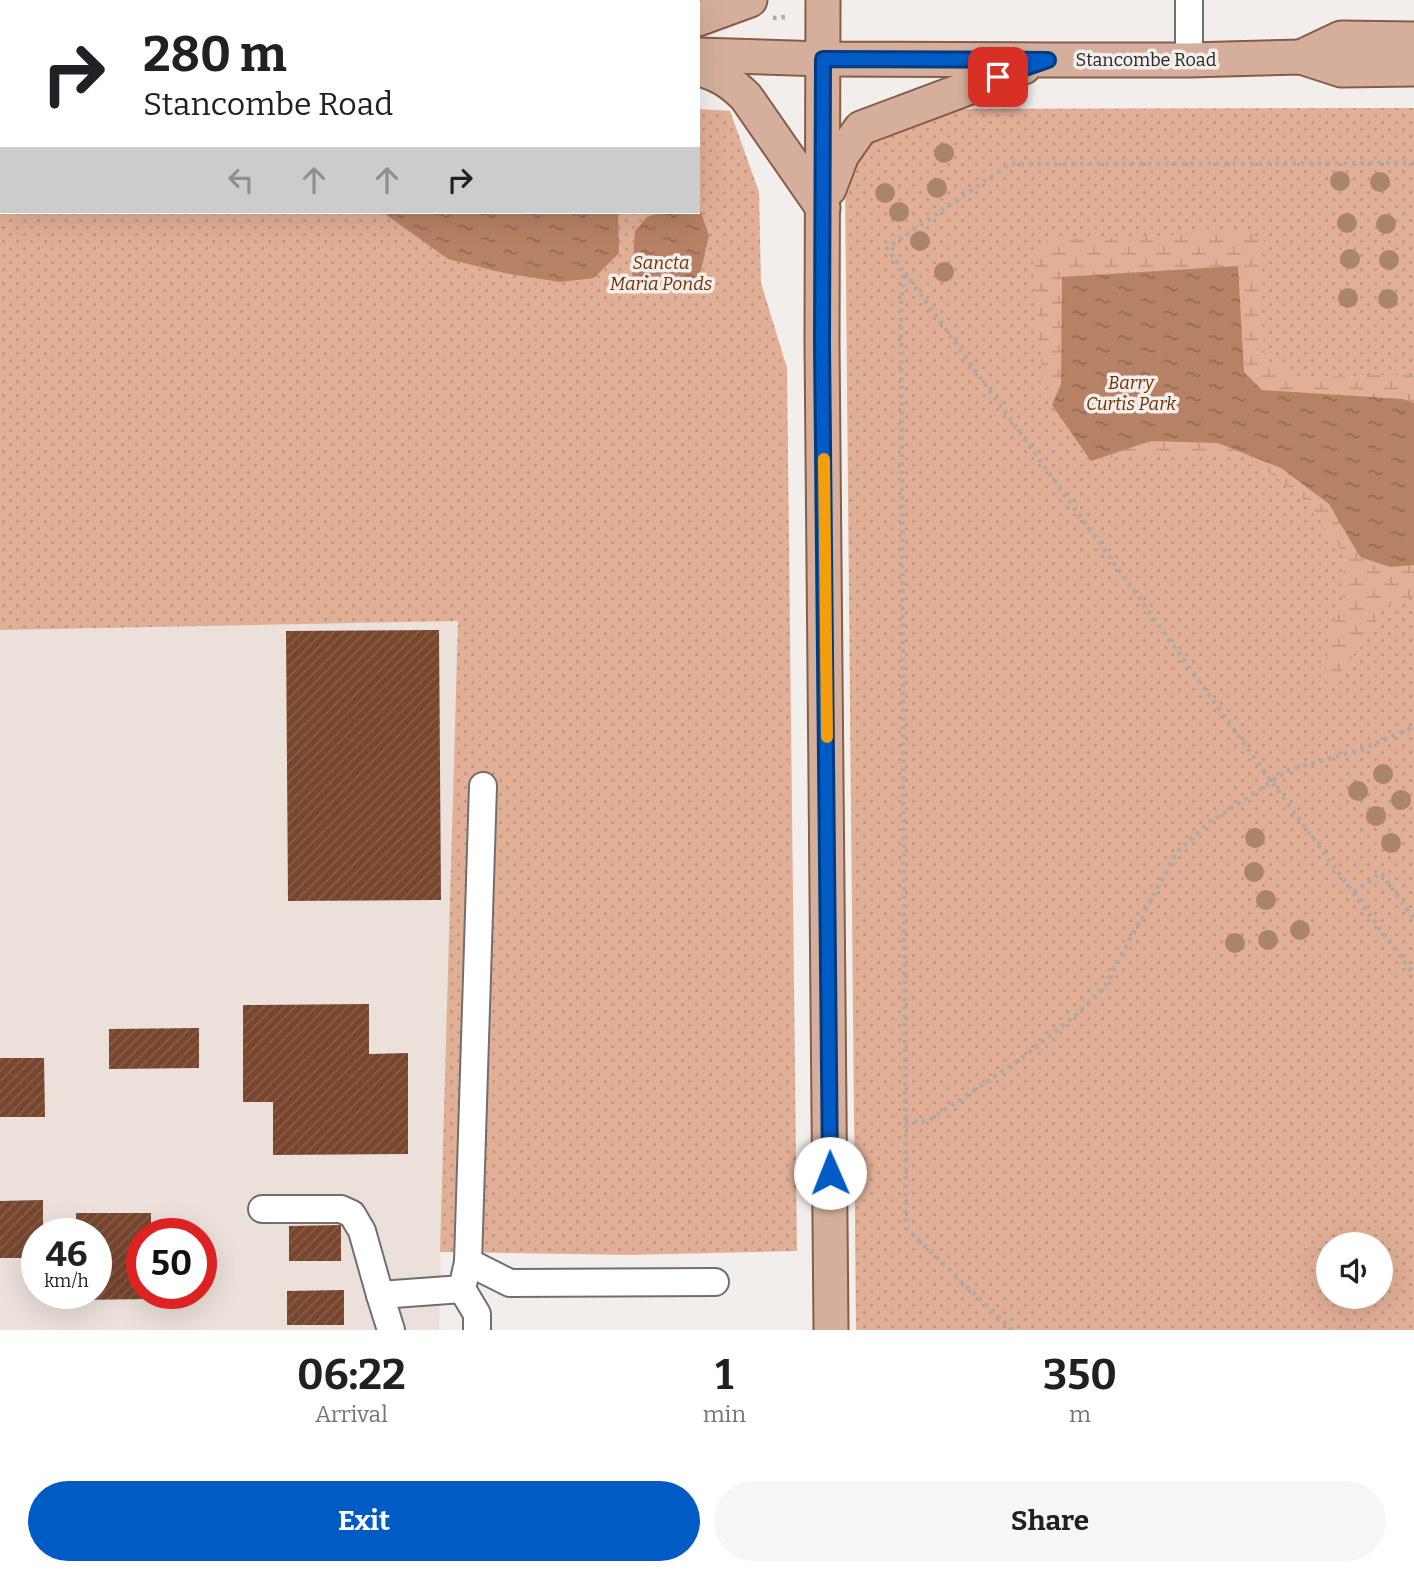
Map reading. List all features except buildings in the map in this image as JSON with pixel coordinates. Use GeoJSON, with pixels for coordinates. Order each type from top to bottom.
{"type":"FeatureCollection","features":[{"type":"Feature","properties":{"kind":"main road"},"geometry":{"type":"LineString","coordinates":[[823,0],[831,1330]]}},
{"type":"Feature","properties":{"kind":"main road"},"geometry":{"type":"LineString","coordinates":[[700,19],[761,9]]}},
{"type":"Feature","properties":{"kind":"main road","name":"Stancombe Road"},"geometry":{"type":"LineString","coordinates":[[1301,57],[1341,38],[1414,39]]}},
{"type":"Feature","properties":{"kind":"main road","name":"Stancombe Road"},"geometry":{"type":"LineString","coordinates":[[700,55],[823,59],[1048,60],[1301,57],[1341,70],[1414,69]]}},
{"type":"Feature","properties":{"kind":"main road"},"geometry":{"type":"LineString","coordinates":[[823,208],[842,155],[861,128],[1048,60]]}},
{"type":"Feature","properties":{"kind":"main road"},"geometry":{"type":"LineString","coordinates":[[700,69],[732,83],[746,97],[823,208]]}},
{"type":"Feature","properties":{"kind":"lane"},"geometry":{"type":"LineString","coordinates":[[1189,0],[1189,60]]}},
{"type":"Feature","properties":{"kind":"lane"},"geometry":{"type":"LineString","coordinates":[[477,1330],[477,1314],[462,1289],[468,1262],[483,786]]}},
{"type":"Feature","properties":{"kind":"lane"},"geometry":{"type":"LineString","coordinates":[[262,1209],[341,1209],[352,1214],[362,1231],[391,1330]]}},
{"type":"Feature","properties":{"kind":"lane"},"geometry":{"type":"LineString","coordinates":[[468,1262],[510,1283],[715,1282]]}},
{"type":"Feature","properties":{"kind":"lane"},"geometry":{"type":"LineString","coordinates":[[380,1295],[462,1289]]}},
{"type":"Feature","properties":{"kind":"path"},"geometry":{"type":"LineString","coordinates":[[761,9],[786,17]]}},
{"type":"Feature","properties":{"kind":"path"},"geometry":{"type":"LineString","coordinates":[[1414,163],[1010,164],[887,248],[1414,975]]}},
{"type":"Feature","properties":{"kind":"path"},"geometry":{"type":"LineString","coordinates":[[904,272],[901,306],[906,1228],[1012,1330]]}},
{"type":"Feature","properties":{"kind":"path"},"geometry":{"type":"LineString","coordinates":[[905,1122],[928,1121],[1021,1059],[1077,1014],[1104,988],[1176,853],[1208,824],[1289,770],[1337,757],[1414,727]]}},
{"type":"Feature","properties":{"kind":"path"},"geometry":{"type":"LineString","coordinates":[[1354,892],[1381,873],[1414,919]]}},
{"type":"Feature","properties":{"kind":"shaded area"},"geometry":{"type":"Polygon","coordinates":[[[458,621],[439,1330],[0,1330],[0,630],[458,621]]]}},
{"type":"Feature","properties":{"kind":"green space","name":"Barry Curtis Park"},"geometry":{"type":"Polygon","coordinates":[[[1414,108],[1414,1330],[856,1330],[845,178],[854,148],[928,109],[1414,108]]]}},
{"type":"Feature","properties":{"kind":"green space","name":"Sancta Maria Ponds"},"geometry":{"type":"Polygon","coordinates":[[[700,109],[730,111],[759,192],[761,283],[787,368],[797,1251],[630,1255],[440,1252],[458,621],[0,630],[0,214],[700,214],[700,109]]]}},
{"type":"Feature","properties":{"kind":"green space"},"geometry":{"type":"Polygon","coordinates":[[[1247,231],[1264,241],[1260,300],[1265,358],[1298,378],[1403,374],[1414,377],[1414,596],[1385,606],[1364,643],[1324,692],[1328,646],[1346,586],[1341,550],[1307,502],[1246,454],[1158,453],[1099,459],[1043,385],[1032,250],[1052,238],[1098,239],[1247,231]]]}},
{"type":"Feature","properties":{"kind":"water"},"geometry":{"type":"Polygon","coordinates":[[[701,212],[709,236],[697,287],[637,291],[632,280],[635,231],[647,217],[655,214],[701,212]]]}},
{"type":"Feature","properties":{"kind":"water"},"geometry":{"type":"Polygon","coordinates":[[[385,214],[618,214],[619,253],[594,278],[560,282],[504,273],[448,259],[385,214]]]}},
{"type":"Feature","properties":{"kind":"water"},"geometry":{"type":"Polygon","coordinates":[[[1238,266],[1244,372],[1262,390],[1402,399],[1414,403],[1414,565],[1390,567],[1360,557],[1329,504],[1281,468],[1218,443],[1151,441],[1091,461],[1052,405],[1061,384],[1062,277],[1238,266]]]}},
{"type":"Feature","properties":{"kind":"slow traffic"},"geometry":{"type":"LineString","coordinates":[[824,459],[827,737]]}},
{"type":"Feature","properties":{"kind":"route"},"geometry":{"type":"LineString","coordinates":[[830,1173],[822,343],[823,59],[1048,60],[998,77]]}}]}
